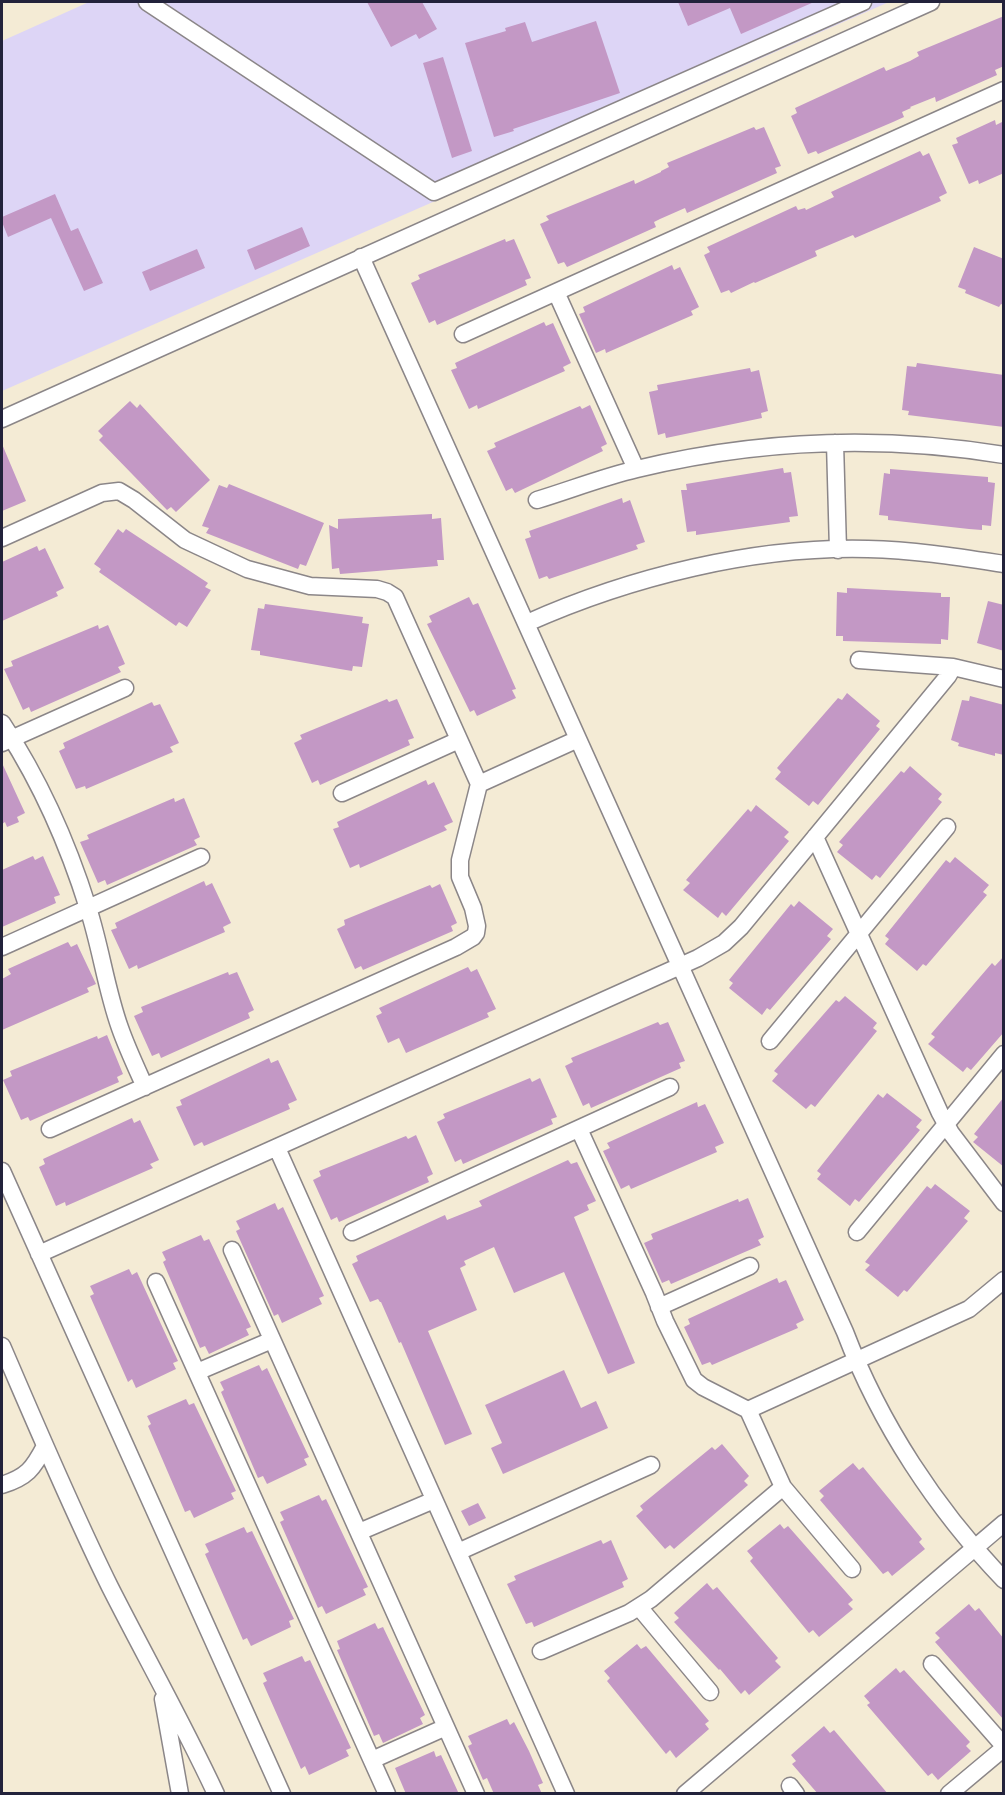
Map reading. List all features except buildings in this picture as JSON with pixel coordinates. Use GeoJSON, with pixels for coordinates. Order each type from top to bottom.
{"type":"FeatureCollection","features":[{"type":"Feature","properties":{"kind":"street"},"geometry":{"type":"LineString","coordinates":[[147,2],[434,192],[863,2]]}},
{"type":"Feature","properties":{"kind":"street"},"geometry":{"type":"LineString","coordinates":[[2,419],[931,2]]}},
{"type":"Feature","properties":{"kind":"street"},"geometry":{"type":"LineString","coordinates":[[463,334],[1004,90]]}},
{"type":"Feature","properties":{"kind":"street"},"geometry":{"type":"LineString","coordinates":[[361,257],[865,1381],[892,1431],[944,1511],[1004,1580]]}},
{"type":"Feature","properties":{"kind":"street"},"geometry":{"type":"LineString","coordinates":[[556,292],[636,469]]}},
{"type":"Feature","properties":{"kind":"street"},"geometry":{"type":"LineString","coordinates":[[835,442],[838,550]]}},
{"type":"Feature","properties":{"kind":"street"},"geometry":{"type":"LineString","coordinates":[[537,500],[636,469],[734,451],[835,442],[880,442],[1004,455]]}},
{"type":"Feature","properties":{"kind":"street"},"geometry":{"type":"LineString","coordinates":[[2,538],[102,493],[119,491],[185,540],[247,569],[310,586],[377,589],[387,592],[394,597],[479,784],[460,860],[460,877],[473,908],[477,926],[476,933],[472,937],[456,947],[50,1129]]}},
{"type":"Feature","properties":{"kind":"street"},"geometry":{"type":"LineString","coordinates":[[527,623],[582,601],[681,570],[742,558],[806,551],[866,549],[936,553],[1004,564]]}},
{"type":"Feature","properties":{"kind":"street"},"geometry":{"type":"LineString","coordinates":[[859,660],[953,667],[1004,679]]}},
{"type":"Feature","properties":{"kind":"street"},"geometry":{"type":"LineString","coordinates":[[39,1254],[698,958],[724,943],[741,927],[953,667]]}},
{"type":"Feature","properties":{"kind":"street"},"geometry":{"type":"LineString","coordinates":[[7,741],[124,688]]}},
{"type":"Feature","properties":{"kind":"street"},"geometry":{"type":"LineString","coordinates":[[2,723],[7,741],[19,749],[51,811],[88,908],[119,1027],[145,1087]]}},
{"type":"Feature","properties":{"kind":"street"},"geometry":{"type":"LineString","coordinates":[[479,784],[578,739]]}},
{"type":"Feature","properties":{"kind":"street"},"geometry":{"type":"LineString","coordinates":[[342,793],[459,740]]}},
{"type":"Feature","properties":{"kind":"street"},"geometry":{"type":"LineString","coordinates":[[770,1041],[947,827]]}},
{"type":"Feature","properties":{"kind":"street"},"geometry":{"type":"LineString","coordinates":[[815,837],[940,1113],[951,1133],[1004,1203]]}},
{"type":"Feature","properties":{"kind":"street"},"geometry":{"type":"LineString","coordinates":[[2,947],[201,857]]}},
{"type":"Feature","properties":{"kind":"street"},"geometry":{"type":"LineString","coordinates":[[856,1232],[1004,1054]]}},
{"type":"Feature","properties":{"kind":"street"},"geometry":{"type":"LineString","coordinates":[[352,1232],[670,1088]]}},
{"type":"Feature","properties":{"kind":"street"},"geometry":{"type":"LineString","coordinates":[[579,1128],[694,1380],[703,1388],[748,1410],[783,1487],[852,1569]]}},
{"type":"Feature","properties":{"kind":"street"},"geometry":{"type":"LineString","coordinates":[[277,1148],[566,1794]]}},
{"type":"Feature","properties":{"kind":"street"},"geometry":{"type":"LineString","coordinates":[[2,1171],[282,1794]]}},
{"type":"Feature","properties":{"kind":"street"},"geometry":{"type":"LineString","coordinates":[[232,1250],[476,1794]]}},
{"type":"Feature","properties":{"kind":"street"},"geometry":{"type":"LineString","coordinates":[[659,1307],[750,1266]]}},
{"type":"Feature","properties":{"kind":"street"},"geometry":{"type":"LineString","coordinates":[[748,1410],[969,1309],[1004,1280]]}},
{"type":"Feature","properties":{"kind":"street"},"geometry":{"type":"LineString","coordinates":[[156,1282],[387,1794]]}},
{"type":"Feature","properties":{"kind":"street"},"geometry":{"type":"LineString","coordinates":[[197,1372],[272,1340]]}},
{"type":"Feature","properties":{"kind":"street"},"geometry":{"type":"LineString","coordinates":[[2,1346],[109,1584],[160,1686],[188,1735],[216,1794]]}},
{"type":"Feature","properties":{"kind":"street"},"geometry":{"type":"LineString","coordinates":[[2,1485],[18,1480],[33,1467],[45,1446]]}},
{"type":"Feature","properties":{"kind":"street"},"geometry":{"type":"LineString","coordinates":[[458,1552],[651,1464]]}},
{"type":"Feature","properties":{"kind":"street"},"geometry":{"type":"LineString","coordinates":[[541,1651],[629,1613],[651,1599],[783,1487]]}},
{"type":"Feature","properties":{"kind":"street"},"geometry":{"type":"LineString","coordinates":[[359,1532],[434,1500]]}},
{"type":"Feature","properties":{"kind":"street"},"geometry":{"type":"LineString","coordinates":[[685,1794],[1004,1523]]}},
{"type":"Feature","properties":{"kind":"street"},"geometry":{"type":"LineString","coordinates":[[639,1607],[710,1692]]}},
{"type":"Feature","properties":{"kind":"street"},"geometry":{"type":"LineString","coordinates":[[932,1664],[1004,1747],[949,1794]]}},
{"type":"Feature","properties":{"kind":"street"},"geometry":{"type":"LineString","coordinates":[[160,1686],[180,1794]]}},
{"type":"Feature","properties":{"kind":"street"},"geometry":{"type":"LineString","coordinates":[[372,1760],[446,1727]]}},
{"type":"Feature","properties":{"kind":"shaded area"},"geometry":{"type":"Polygon","coordinates":[[[89,2],[889,2],[2,391],[2,41],[89,2]]]}}]}
